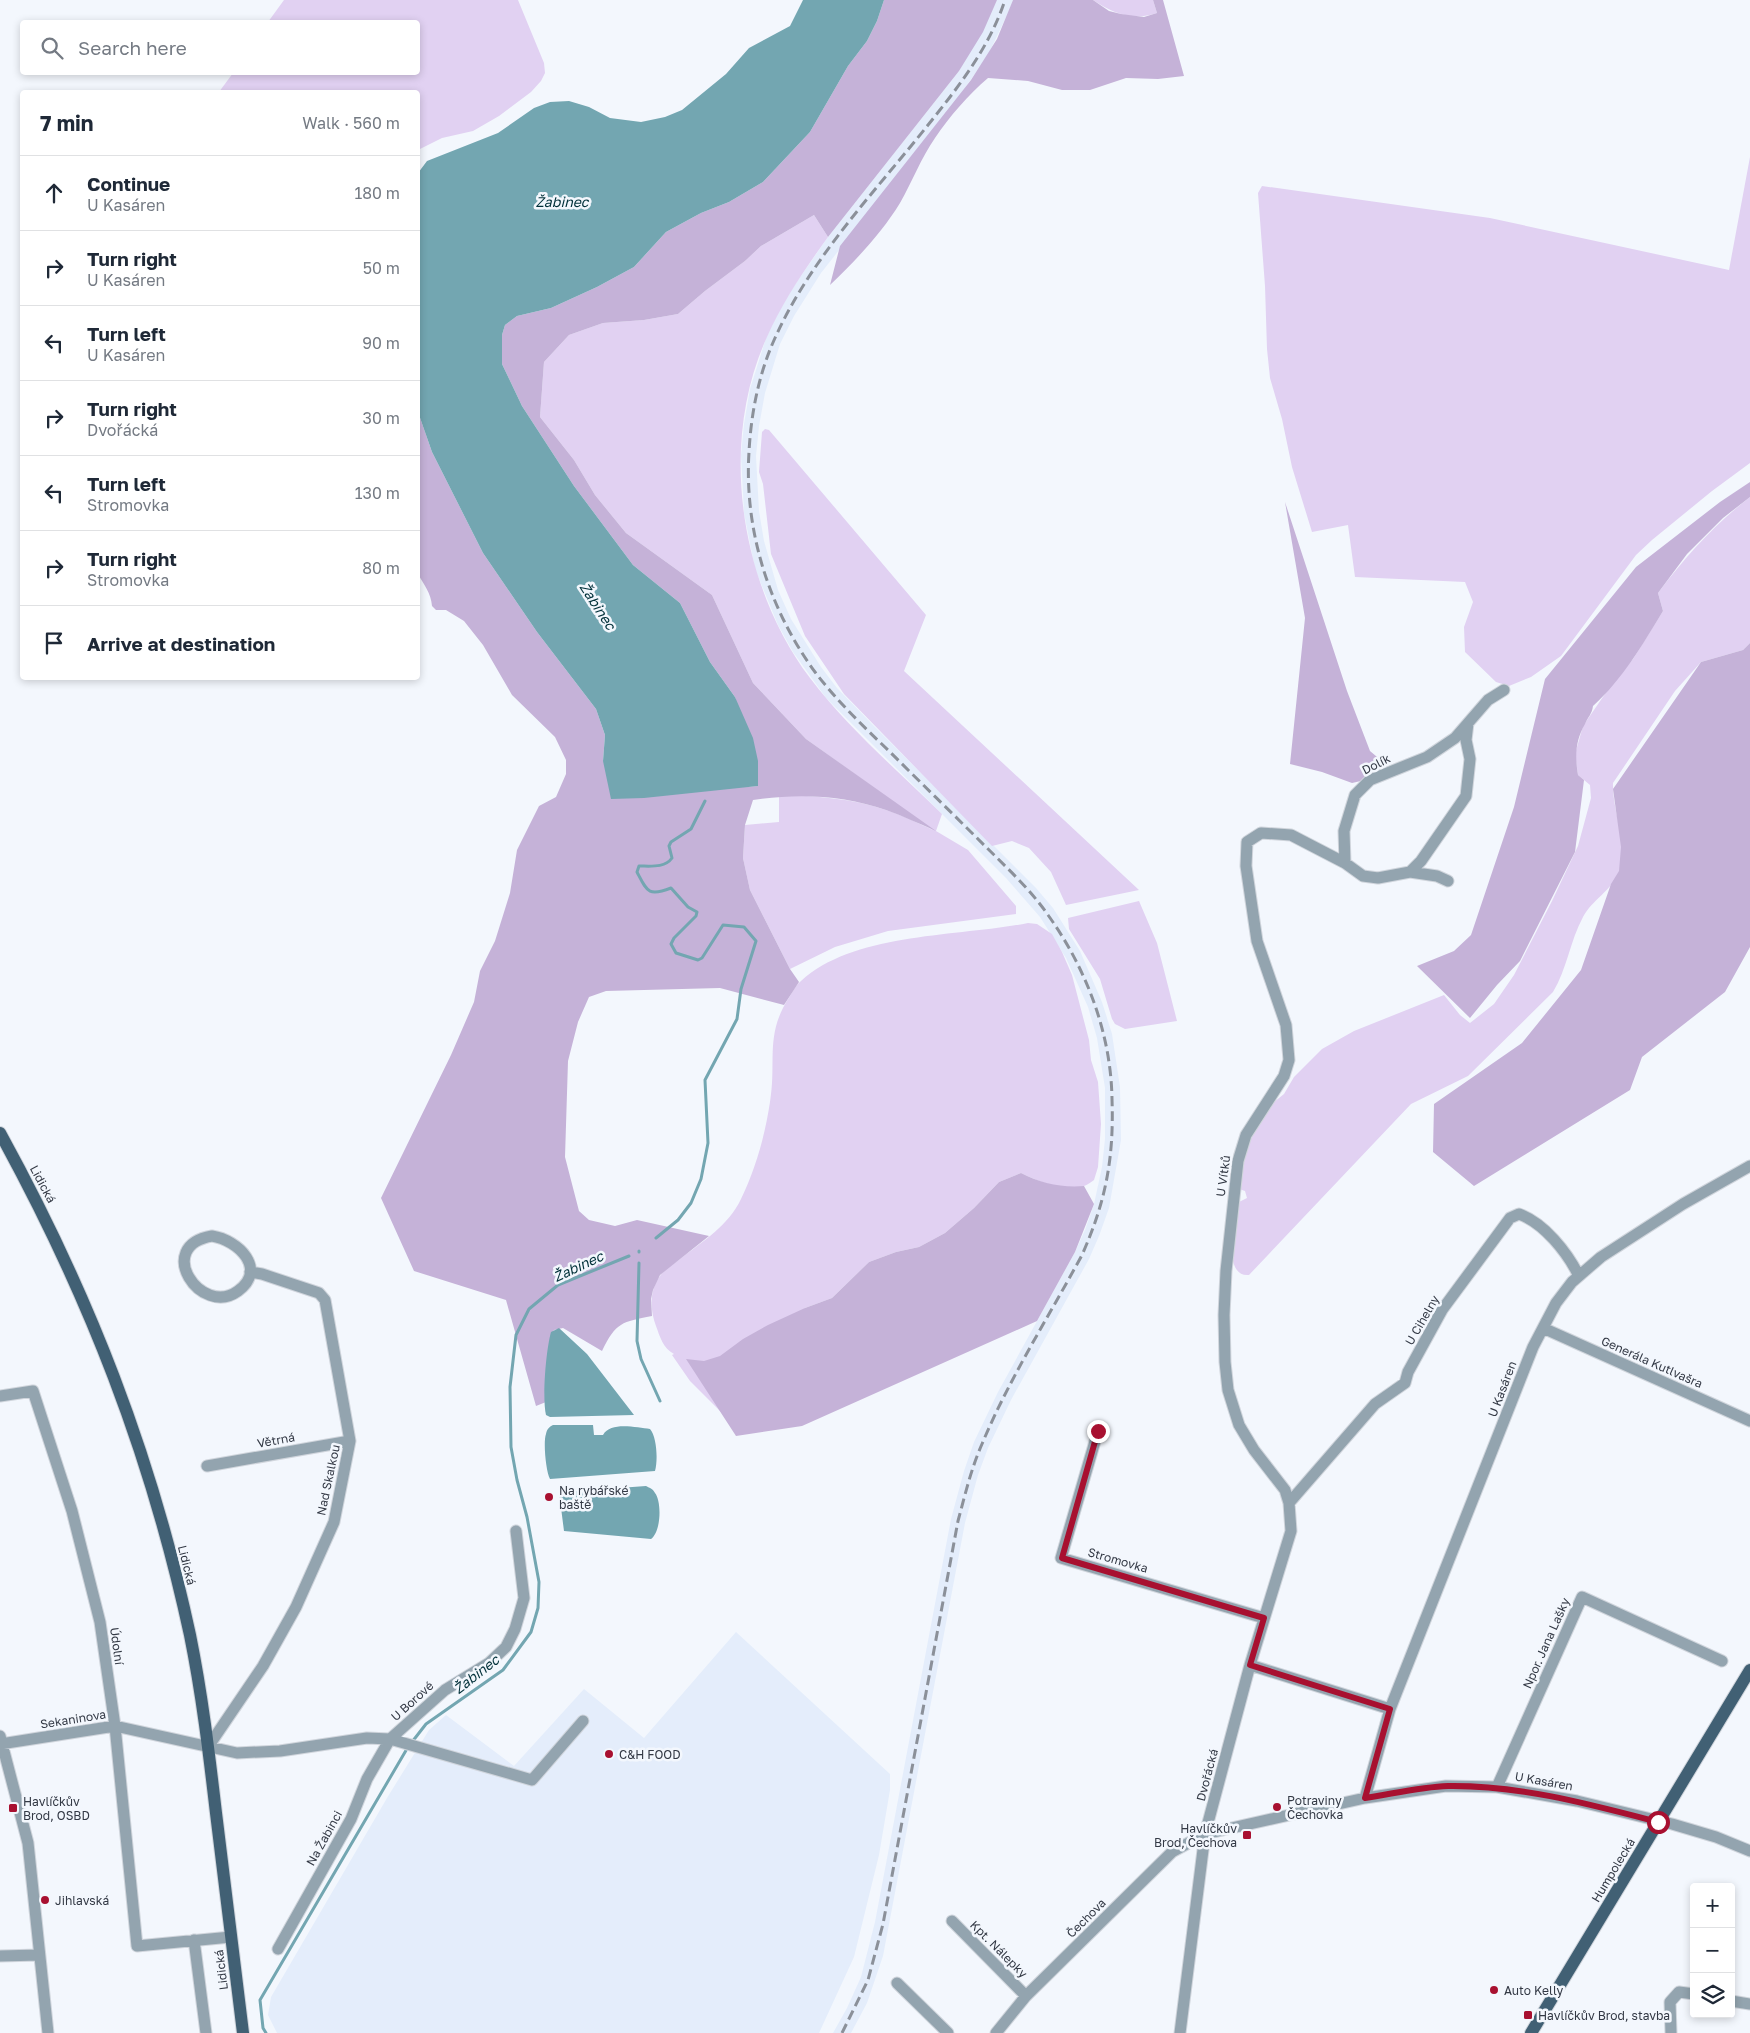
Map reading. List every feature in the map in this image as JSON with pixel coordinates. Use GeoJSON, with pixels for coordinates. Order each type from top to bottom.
{"type":"FeatureCollection","features":[{"type":"Feature","properties":{"kind":"main road","name":"Lidická"},"geometry":{"type":"LineString","coordinates":[[0,1133],[48,1223],[101,1340],[144,1459],[164,1526],[190,1637],[208,1747],[243,2033]]}},
{"type":"Feature","properties":{"kind":"main road","name":"Humpolecká"},"geometry":{"type":"LineString","coordinates":[[1531,2033],[1750,1670]]}},
{"type":"Feature","properties":{"kind":"street","name":"Dolík"},"geometry":{"type":"LineString","coordinates":[[1344,863],[1344,831],[1354,795],[1370,780],[1427,757],[1455,738],[1488,700],[1504,690]]}},
{"type":"Feature","properties":{"kind":"street"},"geometry":{"type":"LineString","coordinates":[[1410,872],[1421,862],[1466,796],[1470,759],[1466,740],[1468,723]]}},
{"type":"Feature","properties":{"kind":"street","name":"U Vítků"},"geometry":{"type":"LineString","coordinates":[[1290,1531],[1289,1503],[1286,1490],[1254,1450],[1240,1425],[1228,1390],[1225,1362],[1224,1315],[1226,1280],[1238,1161],[1246,1135],[1284,1076],[1289,1060],[1286,1025],[1257,941],[1246,866],[1247,842],[1262,833],[1291,835],[1344,863]]}},
{"type":"Feature","properties":{"kind":"street"},"geometry":{"type":"LineString","coordinates":[[1344,863],[1358,874],[1372,878],[1410,872],[1438,876],[1448,882]]}},
{"type":"Feature","properties":{"kind":"street","name":"U Kasáren"},"geometry":{"type":"LineString","coordinates":[[1365,1798],[1390,1709],[1533,1347],[1556,1303],[1579,1276],[1601,1256],[1750,1166]]}},
{"type":"Feature","properties":{"kind":"street","name":"U Cihelny"},"geometry":{"type":"LineString","coordinates":[[1289,1503],[1375,1404],[1405,1382],[1408,1372],[1442,1310],[1510,1218],[1519,1214],[1536,1224],[1561,1246],[1579,1276]]}},
{"type":"Feature","properties":{"kind":"street"},"geometry":{"type":"LineString","coordinates":[[203,1238],[221,1238],[240,1248],[249,1262],[250,1272],[244,1286],[236,1293],[227,1296],[208,1294],[191,1283],[186,1275],[185,1257],[195,1242],[203,1238]]}},
{"type":"Feature","properties":{"kind":"street","name":"Nad Skalkou"},"geometry":{"type":"LineString","coordinates":[[208,1747],[263,1666],[296,1607],[334,1522],[350,1441],[325,1300],[318,1293],[262,1274],[250,1272]]}},
{"type":"Feature","properties":{"kind":"street","name":"Generála Kutlvašra"},"geometry":{"type":"LineString","coordinates":[[1543,1328],[1750,1420]]}},
{"type":"Feature","properties":{"kind":"street","name":"Údolní"},"geometry":{"type":"LineString","coordinates":[[0,1396],[33,1391],[72,1511],[100,1622],[115,1726],[137,1946],[194,1940]]}},
{"type":"Feature","properties":{"kind":"street","name":"Stromovka"},"geometry":{"type":"LineString","coordinates":[[1098,1431],[1062,1558],[1264,1618]]}},
{"type":"Feature","properties":{"kind":"street","name":"Větrná"},"geometry":{"type":"LineString","coordinates":[[207,1466],[350,1441]]}},
{"type":"Feature","properties":{"kind":"street","name":"U Borové"},"geometry":{"type":"LineString","coordinates":[[208,1747],[237,1753],[280,1751],[367,1738],[390,1739],[445,1690],[489,1663],[506,1647],[515,1629],[524,1598],[516,1531]]}},
{"type":"Feature","properties":{"kind":"street","name":"Dvořácká"},"geometry":{"type":"LineString","coordinates":[[1180,2033],[1205,1834],[1250,1665],[1290,1531]]}},
{"type":"Feature","properties":{"kind":"street","name":"Npor. Jana Lašky"},"geometry":{"type":"LineString","coordinates":[[1497,1787],[1582,1597],[1722,1661]]}},
{"type":"Feature","properties":{"kind":"street"},"geometry":{"type":"LineString","coordinates":[[1250,1665],[1390,1709]]}},
{"type":"Feature","properties":{"kind":"street"},"geometry":{"type":"LineString","coordinates":[[390,1739],[532,1780],[583,1721]]}},
{"type":"Feature","properties":{"kind":"street","name":"Sekaninova"},"geometry":{"type":"LineString","coordinates":[[1,1741],[115,1726],[208,1747]]}},
{"type":"Feature","properties":{"kind":"street","name":"Na Žabinci"},"geometry":{"type":"LineString","coordinates":[[278,1949],[351,1819],[367,1779],[390,1739]]}},
{"type":"Feature","properties":{"kind":"street"},"geometry":{"type":"LineString","coordinates":[[1,1741],[28,1843],[48,2033]]}},
{"type":"Feature","properties":{"kind":"street","name":"U Kasáren"},"geometry":{"type":"LineString","coordinates":[[1205,1834],[1365,1798],[1446,1786],[1497,1787],[1577,1801],[1716,1837],[1750,1851]]}},
{"type":"Feature","properties":{"kind":"street","name":"Čechova"},"geometry":{"type":"LineString","coordinates":[[996,2033],[1026,1996],[1172,1852],[1205,1834]]}},
{"type":"Feature","properties":{"kind":"street","name":"Kpt. Nálepky"},"geometry":{"type":"LineString","coordinates":[[952,1921],[1026,1996]]}},
{"type":"Feature","properties":{"kind":"street"},"geometry":{"type":"LineString","coordinates":[[206,2033],[194,1940],[231,1937]]}},
{"type":"Feature","properties":{"kind":"street"},"geometry":{"type":"LineString","coordinates":[[0,1956],[39,1955]]}},
{"type":"Feature","properties":{"kind":"street"},"geometry":{"type":"LineString","coordinates":[[897,1983],[948,2033]]}},
{"type":"Feature","properties":{"kind":"street"},"geometry":{"type":"LineString","coordinates":[[1671,2033],[1670,2002],[1679,1992],[1690,1993]]}},
{"type":"Feature","properties":{"kind":"street"},"geometry":{"type":"LineString","coordinates":[[1735,2002],[1750,2004]]}},
{"type":"Feature","properties":{"kind":"shaded area"},"geometry":{"type":"Polygon","coordinates":[[[284,0],[518,0],[544,63],[545,73],[541,81],[531,92],[499,116],[473,131],[442,138],[420,149],[420,90],[220,90],[232,75],[420,75],[420,20],[269,20],[284,0]]]}},
{"type":"Feature","properties":{"kind":"shaded area"},"geometry":{"type":"Polygon","coordinates":[[[884,0],[997,0],[983,32],[959,71],[828,237],[814,215],[761,246],[678,314],[644,320],[603,323],[569,335],[544,362],[540,417],[574,460],[595,495],[626,533],[712,595],[753,683],[806,739],[936,831],[886,810],[837,798],[786,796],[753,800],[745,825],[743,858],[750,890],[790,969],[799,982],[784,1005],[720,988],[606,991],[589,997],[578,1022],[568,1061],[565,1157],[579,1211],[589,1220],[615,1226],[637,1220],[709,1236],[660,1275],[651,1299],[652,1316],[621,1325],[612,1334],[602,1351],[563,1328],[554,1330],[551,1335],[546,1402],[536,1406],[506,1300],[414,1271],[381,1198],[451,1055],[474,1002],[480,971],[495,941],[510,893],[517,850],[539,806],[556,797],[566,774],[566,760],[555,737],[512,695],[483,645],[464,621],[446,610],[436,610],[432,606],[429,593],[420,577],[420,418],[432,452],[483,553],[537,632],[596,709],[605,735],[603,761],[745,787],[758,786],[735,697],[710,662],[680,603],[633,565],[574,486],[522,406],[502,364],[502,335],[505,325],[517,316],[551,308],[597,287],[634,267],[666,232],[701,213],[729,202],[763,182],[810,132],[848,66],[867,41],[877,21],[884,0]]]}},
{"type":"Feature","properties":{"kind":"shaded area"},"geometry":{"type":"Polygon","coordinates":[[[997,0],[1013,0],[987,57],[947,113],[821,273],[794,316],[780,344],[765,393],[759,426],[756,456],[759,511],[764,541],[778,590],[791,619],[821,667],[837,688],[1036,888],[1053,908],[1080,951],[1102,1002],[1112,1034],[1120,1087],[1121,1140],[1109,1208],[1099,1236],[1089,1259],[1011,1400],[988,1448],[978,1475],[965,1523],[883,1956],[867,2003],[851,2033],[833,2033],[861,1977],[875,1922],[951,1519],[964,1471],[974,1442],[998,1392],[1075,1252],[1085,1230],[1094,1204],[1102,1167],[1105,1139],[1105,1088],[1097,1038],[1088,1007],[1066,958],[1040,917],[1006,878],[826,698],[793,652],[778,625],[755,569],[744,513],[741,455],[750,389],[766,338],[780,309],[828,237],[959,71],[997,0]]]}},
{"type":"Feature","properties":{"kind":"shaded area"},"geometry":{"type":"Polygon","coordinates":[[[1013,0],[1093,0],[1109,11],[1144,17],[1157,13],[1153,0],[1163,0],[1184,76],[1158,79],[1126,78],[1090,90],[1062,90],[1028,81],[988,78],[973,91],[935,138],[900,203],[885,225],[859,256],[830,285],[840,246],[971,80],[997,39],[1013,0]]]}},
{"type":"Feature","properties":{"kind":"shaded area"},"geometry":{"type":"Polygon","coordinates":[[[1093,0],[1153,0],[1157,13],[1140,16],[1124,15],[1108,9],[1093,0]]]}},
{"type":"Feature","properties":{"kind":"shaded area"},"geometry":{"type":"Polygon","coordinates":[[[1750,157],[1750,463],[1712,491],[1636,555],[1561,656],[1531,677],[1509,686],[1496,682],[1465,652],[1464,627],[1473,602],[1465,582],[1355,577],[1348,525],[1312,532],[1292,467],[1282,419],[1270,378],[1258,193],[1262,186],[1490,218],[1729,270],[1750,157]]]}},
{"type":"Feature","properties":{"kind":"shaded area"},"geometry":{"type":"Polygon","coordinates":[[[814,215],[828,237],[795,286],[767,337],[752,379],[743,422],[741,467],[744,513],[753,557],[767,601],[786,641],[810,678],[840,714],[942,814],[936,831],[968,850],[1016,906],[1016,914],[888,931],[835,947],[790,969],[750,890],[743,858],[745,825],[779,822],[779,795],[847,800],[892,812],[933,830],[806,739],[753,683],[712,595],[626,533],[595,495],[574,460],[540,417],[544,362],[569,335],[603,323],[644,320],[678,314],[761,246],[814,215]]]}},
{"type":"Feature","properties":{"kind":"shaded area"},"geometry":{"type":"Polygon","coordinates":[[[765,429],[769,430],[926,615],[904,671],[1139,890],[1066,905],[1051,872],[1029,848],[1012,841],[992,846],[844,694],[805,636],[771,554],[763,484],[759,472],[762,432],[765,429]]]}},
{"type":"Feature","properties":{"kind":"shaded area"},"geometry":{"type":"Polygon","coordinates":[[[1750,482],[1750,497],[1723,518],[1687,554],[1658,593],[1663,611],[1623,673],[1593,706],[1579,737],[1577,749],[1578,775],[1584,780],[1575,852],[1520,961],[1470,1018],[1417,966],[1454,951],[1471,935],[1514,807],[1545,679],[1636,567],[1720,502],[1750,482]]]}},
{"type":"Feature","properties":{"kind":"shaded area"},"geometry":{"type":"Polygon","coordinates":[[[1750,497],[1750,643],[1743,650],[1701,662],[1675,691],[1613,783],[1622,850],[1619,872],[1612,884],[1591,905],[1583,917],[1562,974],[1553,992],[1468,1076],[1411,1104],[1249,1275],[1240,1273],[1233,1261],[1237,1203],[1247,1198],[1245,1191],[1239,1189],[1247,1138],[1269,1106],[1284,1094],[1294,1077],[1322,1049],[1354,1031],[1444,995],[1460,1015],[1470,1023],[1494,1004],[1514,975],[1578,846],[1591,798],[1590,785],[1578,775],[1575,754],[1583,726],[1607,691],[1633,659],[1663,611],[1658,593],[1701,542],[1750,497]]]}},
{"type":"Feature","properties":{"kind":"shaded area"},"geometry":{"type":"Polygon","coordinates":[[[1285,502],[1347,691],[1370,751],[1396,773],[1352,783],[1322,772],[1290,764],[1305,618],[1285,502]]]}},
{"type":"Feature","properties":{"kind":"shaded area"},"geometry":{"type":"Polygon","coordinates":[[[1750,643],[1750,947],[1725,992],[1642,1057],[1630,1090],[1474,1186],[1433,1152],[1434,1104],[1522,1043],[1581,970],[1611,884],[1619,871],[1621,847],[1613,789],[1701,662],[1743,650],[1750,643]]]}},
{"type":"Feature","properties":{"kind":"shaded area"},"geometry":{"type":"Polygon","coordinates":[[[1139,901],[1157,943],[1177,1021],[1125,1029],[1115,1024],[1112,1019],[1100,979],[1069,929],[1068,918],[1139,901]]]}},
{"type":"Feature","properties":{"kind":"shaded area"},"geometry":{"type":"Polygon","coordinates":[[[1028,923],[1037,924],[1052,934],[1062,952],[1072,975],[1089,1040],[1091,1060],[1098,1082],[1101,1124],[1098,1167],[1094,1180],[1084,1186],[1068,1188],[1043,1182],[1021,1173],[999,1182],[974,1208],[945,1233],[919,1247],[896,1252],[869,1262],[832,1298],[805,1308],[726,1417],[690,1381],[672,1355],[674,1354],[662,1342],[653,1314],[652,1294],[656,1282],[662,1273],[722,1225],[730,1217],[741,1199],[759,1151],[765,1127],[772,1087],[773,1048],[777,1023],[793,990],[801,981],[823,965],[850,953],[878,945],[1028,923]]]}},
{"type":"Feature","properties":{"kind":"shaded area"},"geometry":{"type":"Polygon","coordinates":[[[1021,1173],[1051,1184],[1084,1186],[1094,1204],[1075,1252],[1037,1321],[802,1426],[736,1436],[686,1359],[704,1361],[720,1356],[743,1339],[768,1325],[832,1298],[869,1262],[896,1252],[919,1247],[945,1233],[974,1208],[999,1182],[1021,1173]]]}},
{"type":"Feature","properties":{"kind":"shaded area"},"geometry":{"type":"Polygon","coordinates":[[[736,1632],[890,1774],[890,1790],[879,1855],[854,1957],[819,2033],[277,2033],[268,2015],[271,1997],[387,1798],[429,1730],[446,1715],[514,1766],[584,1689],[644,1738],[736,1632]]]}},
{"type":"Feature","properties":{"kind":"water","name":"Žabinec"},"geometry":{"type":"Polygon","coordinates":[[[803,0],[884,0],[877,21],[867,41],[848,66],[810,132],[763,182],[729,202],[701,213],[666,232],[634,267],[597,287],[551,308],[517,316],[505,325],[502,335],[502,364],[522,406],[574,486],[633,565],[680,603],[710,662],[735,697],[753,738],[758,761],[758,786],[644,798],[611,799],[603,761],[605,735],[596,709],[537,632],[483,553],[432,452],[420,418],[420,170],[427,161],[498,133],[534,108],[550,102],[569,101],[589,107],[610,118],[641,122],[665,117],[682,110],[726,74],[749,48],[790,26],[803,0]]]}},
{"type":"Feature","properties":{"kind":"water"},"geometry":{"type":"Polygon","coordinates":[[[559,1328],[587,1354],[634,1415],[550,1417],[546,1415],[545,1374],[548,1350],[551,1332],[559,1328]]]}},
{"type":"Feature","properties":{"kind":"water"},"geometry":{"type":"Polygon","coordinates":[[[553,1425],[593,1425],[594,1435],[603,1435],[612,1428],[618,1427],[650,1429],[656,1449],[655,1471],[550,1479],[546,1464],[545,1438],[549,1427],[553,1425]]]}},
{"type":"Feature","properties":{"kind":"water"},"geometry":{"type":"Polygon","coordinates":[[[646,1486],[655,1493],[659,1503],[659,1524],[651,1539],[564,1531],[559,1492],[646,1486]]]}},
{"type":"Feature","properties":{"kind":"waterway","name":"Žabinec"},"geometry":{"type":"LineString","coordinates":[[656,1238],[678,1220],[691,1203],[701,1179],[708,1143],[705,1080],[737,1019],[741,989],[756,941],[744,927],[723,925],[702,958],[698,960],[676,953],[671,944],[674,938],[696,916],[697,912],[688,907],[671,888],[657,892],[649,891],[637,872],[639,866],[657,866],[666,863],[672,858],[669,846],[671,842],[691,829],[705,801]]}},
{"type":"Feature","properties":{"kind":"waterway","name":"Žabinec"},"geometry":{"type":"LineString","coordinates":[[412,1742],[426,1724],[503,1670],[531,1632],[538,1608],[539,1582],[511,1447],[510,1387],[516,1335],[529,1309],[558,1285],[629,1256]]}},
{"type":"Feature","properties":{"kind":"waterway"},"geometry":{"type":"LineString","coordinates":[[639,1263],[637,1341],[641,1359],[660,1401]]}},
{"type":"Feature","properties":{"kind":"waterway","name":"Žabinec"},"geometry":{"type":"LineString","coordinates":[[266,2033],[263,2028],[260,2000],[408,1747]]}},
{"type":"Feature","properties":{"kind":"railway"},"geometry":{"type":"LineString","coordinates":[[842,2033],[868,1980],[883,1924],[958,1521],[968,1482],[982,1444],[1004,1396],[1082,1255],[1097,1216],[1107,1179],[1112,1141],[1111,1074],[1101,1026],[1085,979],[1062,935],[1048,915],[1034,896],[1009,870],[823,683],[799,648],[773,595],[763,568],[756,539],[749,481],[750,437],[754,408],[764,365],[789,309],[824,255],[959,84],[981,52],[1005,0]]}},
{"type":"Feature","properties":{"kind":"place","name":"Na rybářské baště"},"geometry":{"type":"Point","coordinates":[549,1497]}},
{"type":"Feature","properties":{"kind":"place","name":"C&H FOOD"},"geometry":{"type":"Point","coordinates":[609,1754]}},
{"type":"Feature","properties":{"kind":"place","name":"Potraviny Čechovka"},"geometry":{"type":"Point","coordinates":[1277,1807]}},
{"type":"Feature","properties":{"kind":"place","name":"Havlíčkův Brod, OSBD"},"geometry":{"type":"Point","coordinates":[13,1808]}},
{"type":"Feature","properties":{"kind":"place","name":"Havlíčkův Brod, Čechova"},"geometry":{"type":"Point","coordinates":[1247,1835]}},
{"type":"Feature","properties":{"kind":"place","name":"Jihlavská"},"geometry":{"type":"Point","coordinates":[45,1900]}},
{"type":"Feature","properties":{"kind":"place","name":"Auto Kelly"},"geometry":{"type":"Point","coordinates":[1494,1990]}},
{"type":"Feature","properties":{"kind":"place","name":"Havlíčkův Brod, stavba"},"geometry":{"type":"Point","coordinates":[1528,2015]}},
{"type":"Feature","properties":{"kind":"route"},"geometry":{"type":"LineString","coordinates":[[1098,1431],[1062,1558],[1264,1618],[1250,1665],[1390,1709],[1365,1798],[1446,1786],[1497,1787],[1577,1801],[1658,1822]]}}]}
